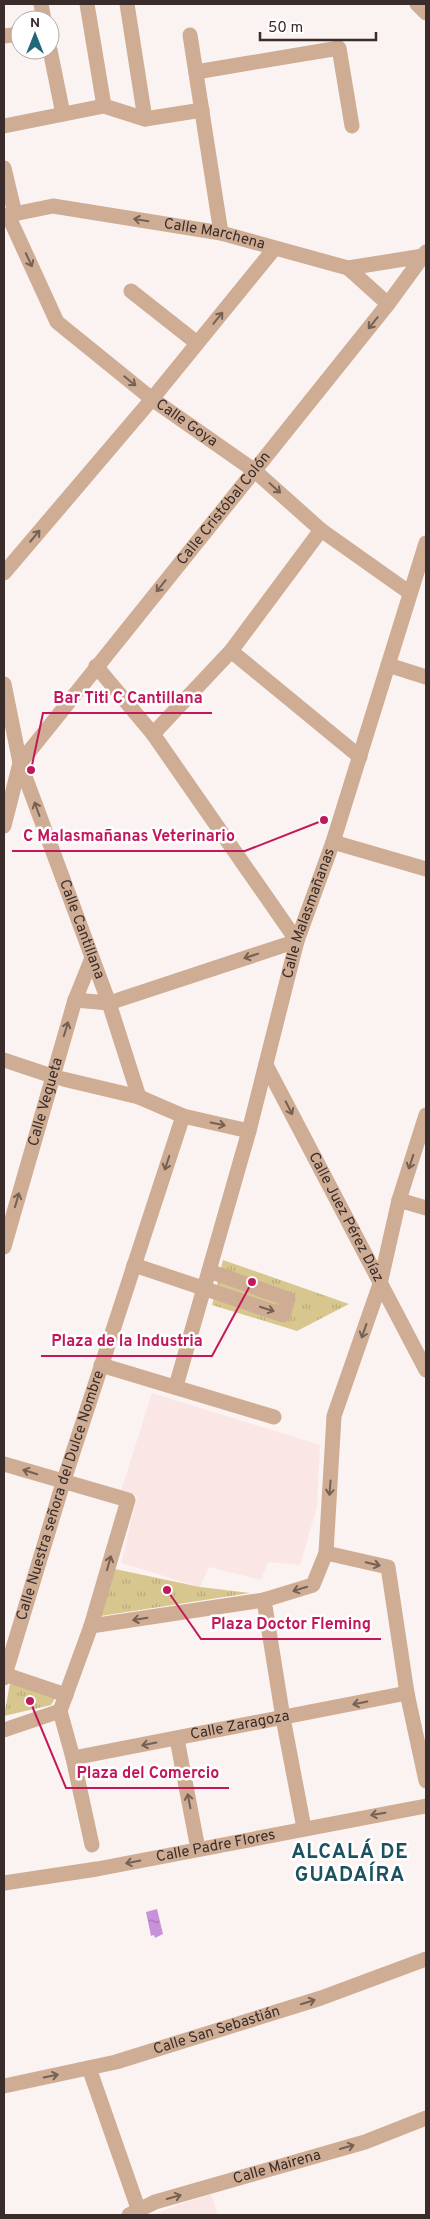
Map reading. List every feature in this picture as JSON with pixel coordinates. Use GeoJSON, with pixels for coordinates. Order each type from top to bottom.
{"type":"FeatureCollection","features":[{"type":"Feature","properties":{"kind":"street"},"geometry":{"type":"LineString","coordinates":[[88,4],[104,106]]}},
{"type":"Feature","properties":{"kind":"street"},"geometry":{"type":"LineString","coordinates":[[127,4],[145,118]]}},
{"type":"Feature","properties":{"kind":"street"},"geometry":{"type":"LineString","coordinates":[[417,4],[426,13]]}},
{"type":"Feature","properties":{"kind":"street"},"geometry":{"type":"LineString","coordinates":[[190,35],[221,233]]}},
{"type":"Feature","properties":{"kind":"street"},"geometry":{"type":"LineString","coordinates":[[196,72],[339,48],[352,126]]}},
{"type":"Feature","properties":{"kind":"street"},"geometry":{"type":"LineString","coordinates":[[52,60],[63,114]]}},
{"type":"Feature","properties":{"kind":"street"},"geometry":{"type":"LineString","coordinates":[[4,126],[104,106],[145,118],[202,110]]}},
{"type":"Feature","properties":{"kind":"street","name":"Calle Goya"},"geometry":{"type":"LineString","coordinates":[[4,168],[9,215],[57,322],[152,399],[255,471],[321,530],[410,593]]}},
{"type":"Feature","properties":{"kind":"street","name":"Calle Marchena"},"geometry":{"type":"LineString","coordinates":[[9,215],[52,206],[221,233],[348,268],[425,254]]}},
{"type":"Feature","properties":{"kind":"street"},"geometry":{"type":"LineString","coordinates":[[4,573],[152,399],[274,249]]}},
{"type":"Feature","properties":{"kind":"street","name":"Calle Cristóbal Colón"},"geometry":{"type":"LineString","coordinates":[[20,763],[388,304],[425,254]]}},
{"type":"Feature","properties":{"kind":"street"},"geometry":{"type":"LineString","coordinates":[[348,268],[388,304]]}},
{"type":"Feature","properties":{"kind":"street"},"geometry":{"type":"LineString","coordinates":[[131,291],[197,343]]}},
{"type":"Feature","properties":{"kind":"street"},"geometry":{"type":"LineString","coordinates":[[152,734],[231,651],[321,530]]}},
{"type":"Feature","properties":{"kind":"street","name":"Calle Malasmañanas"},"geometry":{"type":"LineString","coordinates":[[176,1386],[249,1131],[297,941],[333,842],[426,543]]}},
{"type":"Feature","properties":{"kind":"street"},"geometry":{"type":"LineString","coordinates":[[231,651],[360,757]]}},
{"type":"Feature","properties":{"kind":"street"},"geometry":{"type":"LineString","coordinates":[[388,665],[426,677]]}},
{"type":"Feature","properties":{"kind":"street"},"geometry":{"type":"LineString","coordinates":[[76,1000],[109,1002],[297,941],[152,734],[96,666]]}},
{"type":"Feature","properties":{"kind":"street","name":"Calle Cantillana"},"geometry":{"type":"LineString","coordinates":[[4,684],[20,763],[109,1002],[140,1097]]}},
{"type":"Feature","properties":{"kind":"street"},"geometry":{"type":"LineString","coordinates":[[4,826],[20,763]]}},
{"type":"Feature","properties":{"kind":"street"},"geometry":{"type":"LineString","coordinates":[[333,842],[426,870]]}},
{"type":"Feature","properties":{"kind":"street","name":"Calle Vegueta"},"geometry":{"type":"LineString","coordinates":[[4,1247],[57,1077],[76,1000],[92,958]]}},
{"type":"Feature","properties":{"kind":"street"},"geometry":{"type":"LineString","coordinates":[[4,1060],[57,1077],[140,1097],[183,1116],[249,1131]]}},
{"type":"Feature","properties":{"kind":"street","name":"Calle Juez Pérez Díaz"},"geometry":{"type":"LineString","coordinates":[[266,1065],[426,1370]]}},
{"type":"Feature","properties":{"kind":"street"},"geometry":{"type":"LineString","coordinates":[[90,1626],[264,1600],[313,1585],[326,1553],[334,1416],[380,1284],[399,1200],[426,1115]]}},
{"type":"Feature","properties":{"kind":"street","name":"Calle Nuestra señora del Dulce Nombre"},"geometry":{"type":"LineString","coordinates":[[4,1675],[63,1483],[183,1116]]}},
{"type":"Feature","properties":{"kind":"street"},"geometry":{"type":"LineString","coordinates":[[399,1200],[426,1208]]}},
{"type":"Feature","properties":{"kind":"street"},"geometry":{"type":"LineString","coordinates":[[134,1265],[283,1314],[288,1299],[209,1271]]}},
{"type":"Feature","properties":{"kind":"street"},"geometry":{"type":"LineString","coordinates":[[101,1366],[176,1386],[274,1417]]}},
{"type":"Feature","properties":{"kind":"street"},"geometry":{"type":"LineString","coordinates":[[4,1464],[63,1483],[128,1500],[90,1626],[60,1711],[73,1758],[92,1845]]}},
{"type":"Feature","properties":{"kind":"street"},"geometry":{"type":"LineString","coordinates":[[326,1553],[388,1567],[407,1693],[426,1780]]}},
{"type":"Feature","properties":{"kind":"street"},"geometry":{"type":"LineString","coordinates":[[264,1600],[283,1718],[304,1828]]}},
{"type":"Feature","properties":{"kind":"street"},"geometry":{"type":"LineString","coordinates":[[4,1675],[66,1694]]}},
{"type":"Feature","properties":{"kind":"street","name":"Calle Zaragoza"},"geometry":{"type":"LineString","coordinates":[[73,1758],[407,1693]]}},
{"type":"Feature","properties":{"kind":"street"},"geometry":{"type":"LineString","coordinates":[[4,1730],[60,1711]]}},
{"type":"Feature","properties":{"kind":"street"},"geometry":{"type":"LineString","coordinates":[[177,1738],[198,1849]]}},
{"type":"Feature","properties":{"kind":"street","name":"Calle Padre Flores"},"geometry":{"type":"LineString","coordinates":[[4,1883],[96,1869],[426,1806]]}},
{"type":"Feature","properties":{"kind":"street","name":"Calle San Sebastián"},"geometry":{"type":"LineString","coordinates":[[4,2086],[116,2062],[322,1998],[426,1959]]}},
{"type":"Feature","properties":{"kind":"street"},"geometry":{"type":"LineString","coordinates":[[89,2068],[134,2213]]}},
{"type":"Feature","properties":{"kind":"street","name":"Calle Mairena"},"geometry":{"type":"LineString","coordinates":[[134,2213],[155,2202],[365,2142],[426,2118]]}},
{"type":"Feature","properties":{"kind":"shaded area"},"geometry":{"type":"Polygon","coordinates":[[[152,1393],[320,1445],[317,1507],[300,1565],[268,1562],[261,1580],[209,1567],[200,1587],[121,1563],[137,1496],[121,1491],[152,1393]]]}},
{"type":"Feature","properties":{"kind":"shaded area"},"geometry":{"type":"Polygon","coordinates":[[[211,2194],[218,2215],[152,2215],[186,2202],[211,2194]]]}},
{"type":"Feature","properties":{"kind":"green space"},"geometry":{"type":"Polygon","coordinates":[[[223,1260],[349,1304],[297,1331],[212,1305],[223,1260]]]}},
{"type":"Feature","properties":{"kind":"green space"},"geometry":{"type":"Polygon","coordinates":[[[115,1569],[200,1587],[250,1593],[101,1616],[115,1569]]]}},
{"type":"Feature","properties":{"kind":"green space"},"geometry":{"type":"Polygon","coordinates":[[[10,1683],[56,1697],[51,1705],[4,1716],[10,1683]]]}},
{"type":"Feature","properties":{"kind":"water"},"geometry":{"type":"Polygon","coordinates":[[[157,1909],[163,1934],[155,1938],[154,1935],[151,1936],[146,1912],[157,1909]]]}},
{"type":"Feature","properties":{"kind":"place","name":"Bar Titi C Cantillana"},"geometry":{"type":"Point","coordinates":[31,770]}},
{"type":"Feature","properties":{"kind":"place","name":"C Malasmañanas Veterinario"},"geometry":{"type":"Point","coordinates":[324,820]}},
{"type":"Feature","properties":{"kind":"place","name":"Plaza de la Industria"},"geometry":{"type":"Point","coordinates":[252,1282]}},
{"type":"Feature","properties":{"kind":"place","name":"Plaza Doctor Fleming"},"geometry":{"type":"Point","coordinates":[167,1590]}},
{"type":"Feature","properties":{"kind":"place","name":"Plaza del Comercio"},"geometry":{"type":"Point","coordinates":[30,1701]}},
{"type":"Feature","properties":{"kind":"district","name":"ALCALÁ DE GUADAÍRA"},"geometry":{"type":"Point","coordinates":[350,1864]}}]}
